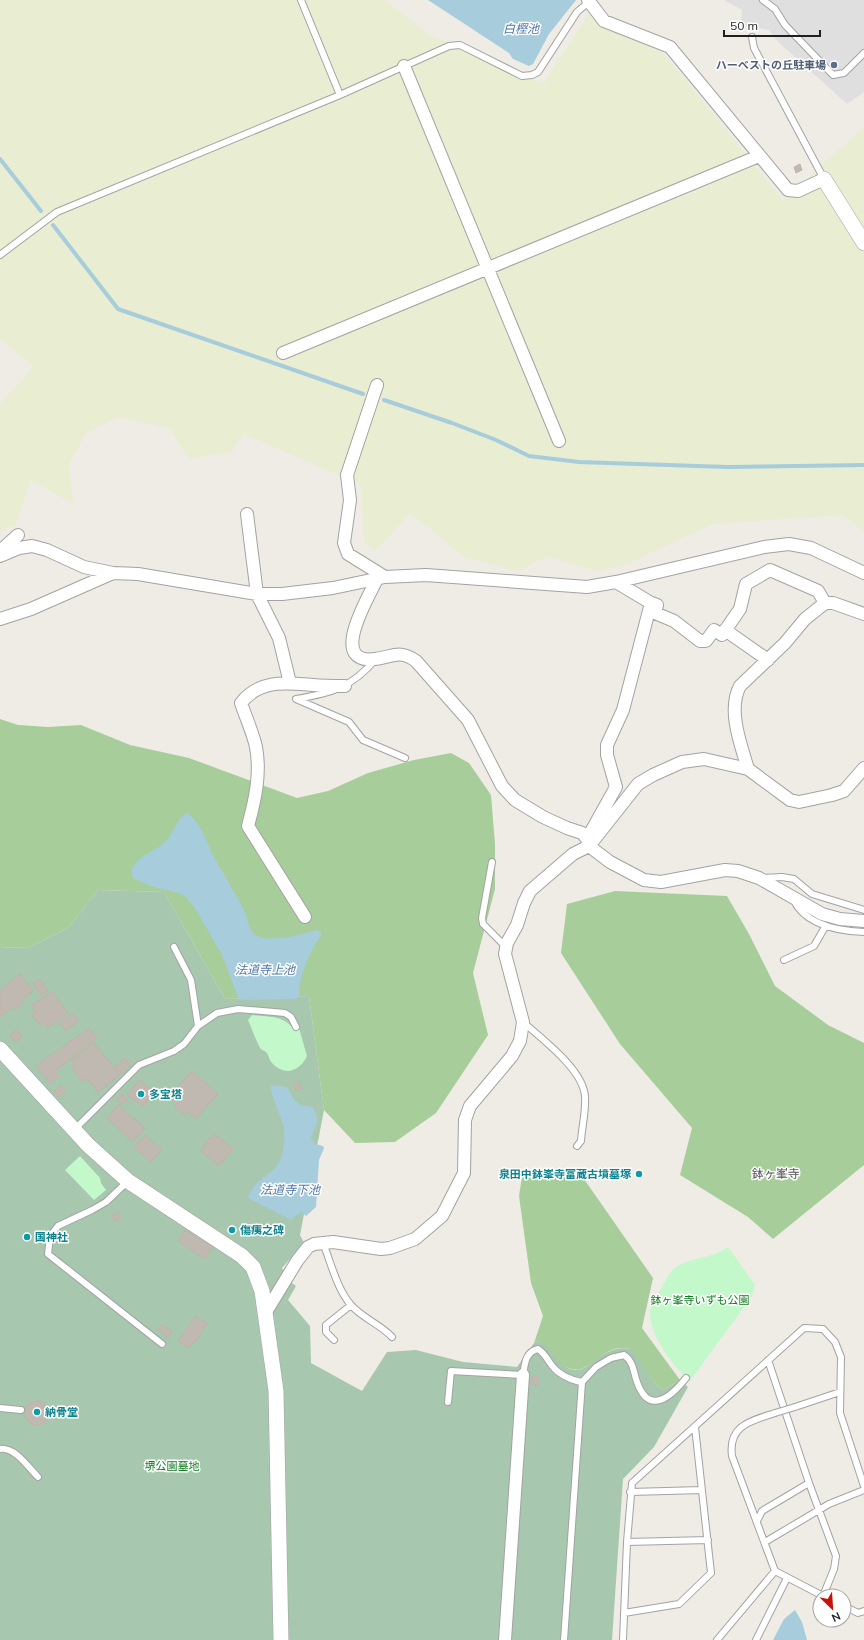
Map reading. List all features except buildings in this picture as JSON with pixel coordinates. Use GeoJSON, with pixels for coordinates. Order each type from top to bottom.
{"type":"FeatureCollection","features":[{"type":"Feature","properties":{"kind":"street"},"geometry":{"type":"LineString","coordinates":[[588,1],[604,20],[670,47],[788,190],[798,191],[824,179],[864,243]]}},
{"type":"Feature","properties":{"kind":"street"},"geometry":{"type":"LineString","coordinates":[[404,66],[559,441]]}},
{"type":"Feature","properties":{"kind":"street"},"geometry":{"type":"LineString","coordinates":[[283,353],[759,156]]}},
{"type":"Feature","properties":{"kind":"street"},"geometry":{"type":"LineString","coordinates":[[377,385],[347,475],[350,500],[344,543],[348,554],[381,578]]}},
{"type":"Feature","properties":{"kind":"street"},"geometry":{"type":"LineString","coordinates":[[247,514],[257,594],[279,638],[290,683]]}},
{"type":"Feature","properties":{"kind":"street"},"geometry":{"type":"LineString","coordinates":[[0,551],[18,535]]}},
{"type":"Feature","properties":{"kind":"street"},"geometry":{"type":"LineString","coordinates":[[0,556],[18,548],[32,546],[47,550],[84,567],[113,572],[138,574],[257,594],[282,594],[333,588],[381,578],[426,575],[586,587],[616,582],[764,547],[789,544],[811,548],[864,572]]}},
{"type":"Feature","properties":{"kind":"street"},"geometry":{"type":"LineString","coordinates":[[616,582],[657,605],[655,613],[674,621],[700,641],[706,641],[714,630],[722,635],[740,609],[746,584],[770,570],[818,591],[825,603]]}},
{"type":"Feature","properties":{"kind":"street"},"geometry":{"type":"LineString","coordinates":[[0,619],[31,609],[113,572]]}},
{"type":"Feature","properties":{"kind":"street"},"geometry":{"type":"LineString","coordinates":[[381,578],[355,626],[351,639],[353,649],[358,657],[365,660],[397,654],[407,655],[416,661],[468,720],[502,786],[515,800],[543,817],[566,828],[582,833],[588,842],[610,862],[644,880],[661,882],[725,870],[738,872],[759,878],[822,914],[840,919],[864,921]]}},
{"type":"Feature","properties":{"kind":"street"},"geometry":{"type":"LineString","coordinates":[[588,842],[616,787],[607,755],[607,746],[623,710],[651,603]]}},
{"type":"Feature","properties":{"kind":"street"},"geometry":{"type":"LineString","coordinates":[[748,770],[735,714],[736,693],[740,686],[785,643],[805,619],[825,603],[832,603],[864,614]]}},
{"type":"Feature","properties":{"kind":"street"},"geometry":{"type":"LineString","coordinates":[[725,630],[768,660]]}},
{"type":"Feature","properties":{"kind":"street"},"geometry":{"type":"LineString","coordinates":[[305,917],[248,826],[255,798],[258,769],[256,746],[241,704],[247,696],[259,688],[275,683],[345,686]]}},
{"type":"Feature","properties":{"kind":"street"},"geometry":{"type":"LineString","coordinates":[[266,1312],[306,1249],[314,1244],[333,1242],[381,1249],[390,1248],[415,1239],[442,1216],[464,1173],[465,1127],[470,1106],[512,1056],[520,1041],[523,1022],[505,954],[506,947],[517,925],[524,903],[530,891],[588,842],[638,784],[653,775],[682,762],[704,759],[748,770],[790,800],[799,802],[844,791],[864,768]]}},
{"type":"Feature","properties":{"kind":"street"},"geometry":{"type":"LineString","coordinates":[[0,1048],[74,1130],[128,1181],[242,1256],[253,1267],[259,1278],[266,1312],[276,1391],[281,1640]]}},
{"type":"Feature","properties":{"kind":"street"},"geometry":{"type":"LineString","coordinates":[[505,1640],[524,1375]]}},
{"type":"Feature","properties":{"kind":"lane"},"geometry":{"type":"LineString","coordinates":[[301,0],[340,95]]}},
{"type":"Feature","properties":{"kind":"lane"},"geometry":{"type":"LineString","coordinates":[[763,0],[775,9],[785,25],[833,75],[844,73],[864,53]]}},
{"type":"Feature","properties":{"kind":"lane"},"geometry":{"type":"LineString","coordinates":[[0,255],[57,212],[340,95],[449,46],[460,45],[522,76],[532,75],[538,72],[577,12],[588,1]]}},
{"type":"Feature","properties":{"kind":"lane"},"geometry":{"type":"LineString","coordinates":[[752,37],[754,48],[824,179]]}},
{"type":"Feature","properties":{"kind":"lane"},"geometry":{"type":"LineString","coordinates":[[376,659],[366,671],[345,686],[329,693],[296,699],[349,722],[363,740],[405,758]]}},
{"type":"Feature","properties":{"kind":"lane"},"geometry":{"type":"LineString","coordinates":[[492,862],[482,918],[483,924],[506,947]]}},
{"type":"Feature","properties":{"kind":"lane"},"geometry":{"type":"LineString","coordinates":[[759,878],[782,877],[794,879],[812,894],[864,910]]}},
{"type":"Feature","properties":{"kind":"lane"},"geometry":{"type":"LineString","coordinates":[[792,898],[797,908],[825,927],[847,932],[864,932]]}},
{"type":"Feature","properties":{"kind":"lane"},"geometry":{"type":"LineString","coordinates":[[784,960],[814,946],[825,927]]}},
{"type":"Feature","properties":{"kind":"lane"},"geometry":{"type":"LineString","coordinates":[[174,947],[191,980],[198,1026]]}},
{"type":"Feature","properties":{"kind":"lane"},"geometry":{"type":"LineString","coordinates":[[74,1130],[139,1065],[174,1052],[184,1044],[198,1026],[217,1013],[238,1009],[285,1013],[291,1017],[296,1028]]}},
{"type":"Feature","properties":{"kind":"lane"},"geometry":{"type":"LineString","coordinates":[[523,1022],[568,1061],[579,1080],[585,1096],[581,1141],[577,1146]]}},
{"type":"Feature","properties":{"kind":"lane"},"geometry":{"type":"LineString","coordinates":[[128,1181],[106,1202],[58,1226],[50,1236],[48,1254],[162,1344]]}},
{"type":"Feature","properties":{"kind":"lane"},"geometry":{"type":"LineString","coordinates":[[324,1243],[338,1281],[351,1305],[384,1328],[392,1337]]}},
{"type":"Feature","properties":{"kind":"lane"},"geometry":{"type":"LineString","coordinates":[[334,1340],[326,1332],[326,1325],[351,1305]]}},
{"type":"Feature","properties":{"kind":"lane"},"geometry":{"type":"LineString","coordinates":[[623,1640],[627,1542],[630,1492],[632,1483],[804,1328],[823,1329],[835,1342],[841,1357],[840,1413],[864,1486]]}},
{"type":"Feature","properties":{"kind":"lane"},"geometry":{"type":"LineString","coordinates":[[448,1402],[451,1371],[524,1375],[526,1358],[532,1350],[538,1349],[544,1353],[557,1371],[576,1381],[582,1382]]}},
{"type":"Feature","properties":{"kind":"lane"},"geometry":{"type":"LineString","coordinates":[[564,1640],[582,1382],[596,1367],[619,1355],[624,1355],[632,1363],[642,1392],[651,1401],[656,1402],[664,1399],[678,1388],[686,1378]]}},
{"type":"Feature","properties":{"kind":"lane"},"geometry":{"type":"LineString","coordinates":[[768,1360],[836,1556],[834,1569],[826,1588]]}},
{"type":"Feature","properties":{"kind":"lane"},"geometry":{"type":"LineString","coordinates":[[812,1590],[775,1571],[732,1456],[730,1446],[733,1436],[739,1428],[749,1422],[840,1392]]}},
{"type":"Feature","properties":{"kind":"lane"},"geometry":{"type":"LineString","coordinates":[[0,1408],[21,1410]]}},
{"type":"Feature","properties":{"kind":"lane"},"geometry":{"type":"LineString","coordinates":[[624,1613],[680,1604],[711,1574],[695,1427]]}},
{"type":"Feature","properties":{"kind":"lane"},"geometry":{"type":"LineString","coordinates":[[0,1449],[6,1448],[13,1451],[38,1477]]}},
{"type":"Feature","properties":{"kind":"lane"},"geometry":{"type":"LineString","coordinates":[[757,1521],[762,1511],[810,1483]]}},
{"type":"Feature","properties":{"kind":"lane"},"geometry":{"type":"LineString","coordinates":[[630,1492],[702,1490]]}},
{"type":"Feature","properties":{"kind":"lane"},"geometry":{"type":"LineString","coordinates":[[765,1542],[819,1510],[864,1490]]}},
{"type":"Feature","properties":{"kind":"lane"},"geometry":{"type":"LineString","coordinates":[[627,1542],[708,1540]]}},
{"type":"Feature","properties":{"kind":"lane"},"geometry":{"type":"LineString","coordinates":[[718,1640],[775,1571]]}},
{"type":"Feature","properties":{"kind":"lane"},"geometry":{"type":"LineString","coordinates":[[756,1640],[787,1578]]}},
{"type":"Feature","properties":{"kind":"lane"},"geometry":{"type":"LineString","coordinates":[[852,1610],[858,1613],[864,1612]]}},
{"type":"Feature","properties":{"kind":"green space"},"geometry":{"type":"Polygon","coordinates":[[[0,0],[385,0],[430,35],[543,84],[588,15],[664,54],[783,200],[864,127],[864,532],[842,515],[712,524],[630,563],[596,571],[547,556],[518,571],[464,557],[410,513],[375,551],[364,543],[361,485],[244,434],[231,452],[189,459],[169,428],[119,417],[87,432],[69,464],[73,504],[31,480],[16,525],[0,530],[0,404],[33,367],[0,338],[0,0]]]}},
{"type":"Feature","properties":{"kind":"green space"},"geometry":{"type":"Polygon","coordinates":[[[0,719],[18,725],[48,727],[81,725],[130,745],[189,758],[297,798],[328,791],[368,773],[414,760],[451,753],[469,763],[491,795],[495,844],[495,889],[473,973],[488,1035],[436,1113],[395,1142],[355,1143],[324,1110],[309,996],[225,999],[164,892],[98,890],[68,928],[30,947],[0,948],[0,719]]]}},
{"type":"Feature","properties":{"kind":"green space","name":"堺公園墓地"},"geometry":{"type":"Polygon","coordinates":[[[98,890],[164,892],[225,999],[309,996],[324,1110],[300,1235],[304,1243],[282,1268],[289,1281],[296,1286],[288,1300],[310,1326],[311,1363],[362,1391],[387,1352],[416,1350],[463,1362],[517,1367],[534,1343],[539,1341],[548,1348],[564,1366],[576,1370],[587,1366],[605,1353],[613,1350],[622,1348],[632,1349],[656,1385],[663,1390],[680,1380],[688,1387],[654,1447],[623,1479],[612,1640],[0,1640],[0,948],[30,947],[68,928],[98,890]]]}},
{"type":"Feature","properties":{"kind":"green space"},"geometry":{"type":"Polygon","coordinates":[[[615,891],[727,896],[749,934],[775,986],[828,1025],[864,1043],[864,1165],[773,1239],[748,1217],[680,1175],[692,1128],[620,1044],[561,953],[567,904],[615,891]]]}},
{"type":"Feature","properties":{"kind":"green space"},"geometry":{"type":"Polygon","coordinates":[[[252,1015],[279,1019],[289,1024],[293,1028],[299,1028],[307,1056],[304,1061],[296,1068],[287,1071],[282,1070],[272,1063],[267,1053],[261,1049],[254,1035],[248,1020],[252,1015]]]}},
{"type":"Feature","properties":{"kind":"green space"},"geometry":{"type":"Polygon","coordinates":[[[80,1156],[100,1178],[101,1183],[106,1190],[94,1200],[65,1170],[80,1156]]]}},
{"type":"Feature","properties":{"kind":"green space"},"geometry":{"type":"Polygon","coordinates":[[[523,1171],[584,1179],[653,1278],[642,1328],[680,1380],[663,1390],[656,1385],[631,1349],[623,1348],[610,1351],[588,1366],[577,1370],[563,1366],[539,1341],[534,1343],[543,1316],[531,1283],[519,1196],[523,1171]]]}},
{"type":"Feature","properties":{"kind":"green space","name":"鉢ヶ峯寺いずも公園"},"geometry":{"type":"Polygon","coordinates":[[[728,1247],[755,1285],[752,1296],[690,1381],[669,1358],[656,1337],[650,1317],[651,1308],[668,1276],[676,1267],[685,1262],[722,1251],[728,1247]]]}},
{"type":"Feature","properties":{"kind":"shaded area","name":"ハーベストの丘駐車場"},"geometry":{"type":"Polygon","coordinates":[[[724,0],[864,0],[864,92],[847,104],[774,38],[769,30],[741,25],[742,10],[724,0]]]}},
{"type":"Feature","properties":{"kind":"water","name":"白樫池"},"geometry":{"type":"Polygon","coordinates":[[[428,0],[576,0],[549,34],[533,64],[529,66],[513,59],[509,53],[428,0]]]}},
{"type":"Feature","properties":{"kind":"water","name":"法道寺上池"},"geometry":{"type":"Polygon","coordinates":[[[187,813],[197,823],[204,834],[215,859],[246,914],[249,926],[256,935],[273,939],[317,930],[321,932],[321,935],[303,972],[300,995],[296,999],[243,1000],[238,997],[222,955],[195,908],[185,896],[176,892],[153,887],[133,878],[131,871],[138,860],[167,840],[181,817],[187,813]]]}},
{"type":"Feature","properties":{"kind":"water","name":"法道寺下池"},"geometry":{"type":"Polygon","coordinates":[[[270,1085],[287,1087],[295,1101],[301,1105],[313,1107],[318,1120],[311,1138],[315,1144],[323,1146],[324,1148],[319,1160],[316,1207],[306,1216],[301,1212],[291,1220],[248,1198],[249,1193],[254,1186],[276,1167],[282,1153],[284,1140],[283,1124],[270,1085]]]}},
{"type":"Feature","properties":{"kind":"water"},"geometry":{"type":"Polygon","coordinates":[[[795,1610],[802,1622],[807,1640],[773,1640],[784,1619],[795,1610]]]}},
{"type":"Feature","properties":{"kind":"waterway"},"geometry":{"type":"LineString","coordinates":[[0,159],[41,211]]}},
{"type":"Feature","properties":{"kind":"waterway"},"geometry":{"type":"LineString","coordinates":[[53,225],[118,309],[363,394]]}},
{"type":"Feature","properties":{"kind":"waterway"},"geometry":{"type":"LineString","coordinates":[[384,400],[452,423],[496,440],[529,456],[579,462],[727,467],[864,465]]}},
{"type":"Feature","properties":{"kind":"place","name":"ハーベストの丘駐車場"},"geometry":{"type":"Point","coordinates":[834,65]}},
{"type":"Feature","properties":{"kind":"place","name":"多宝塔"},"geometry":{"type":"Point","coordinates":[141,1094]}},
{"type":"Feature","properties":{"kind":"place","name":"泉田中鉢峯寺富蔵古墳墓塚"},"geometry":{"type":"Point","coordinates":[639,1174]}},
{"type":"Feature","properties":{"kind":"place","name":"傷痍之碑"},"geometry":{"type":"Point","coordinates":[232,1230]}},
{"type":"Feature","properties":{"kind":"place","name":"国神社"},"geometry":{"type":"Point","coordinates":[27,1237]}},
{"type":"Feature","properties":{"kind":"place","name":"納骨堂"},"geometry":{"type":"Point","coordinates":[37,1412]}},
{"type":"Feature","properties":{"kind":"district","name":"鉢ヶ峯寺"},"geometry":{"type":"Point","coordinates":[776,1173]}}]}
